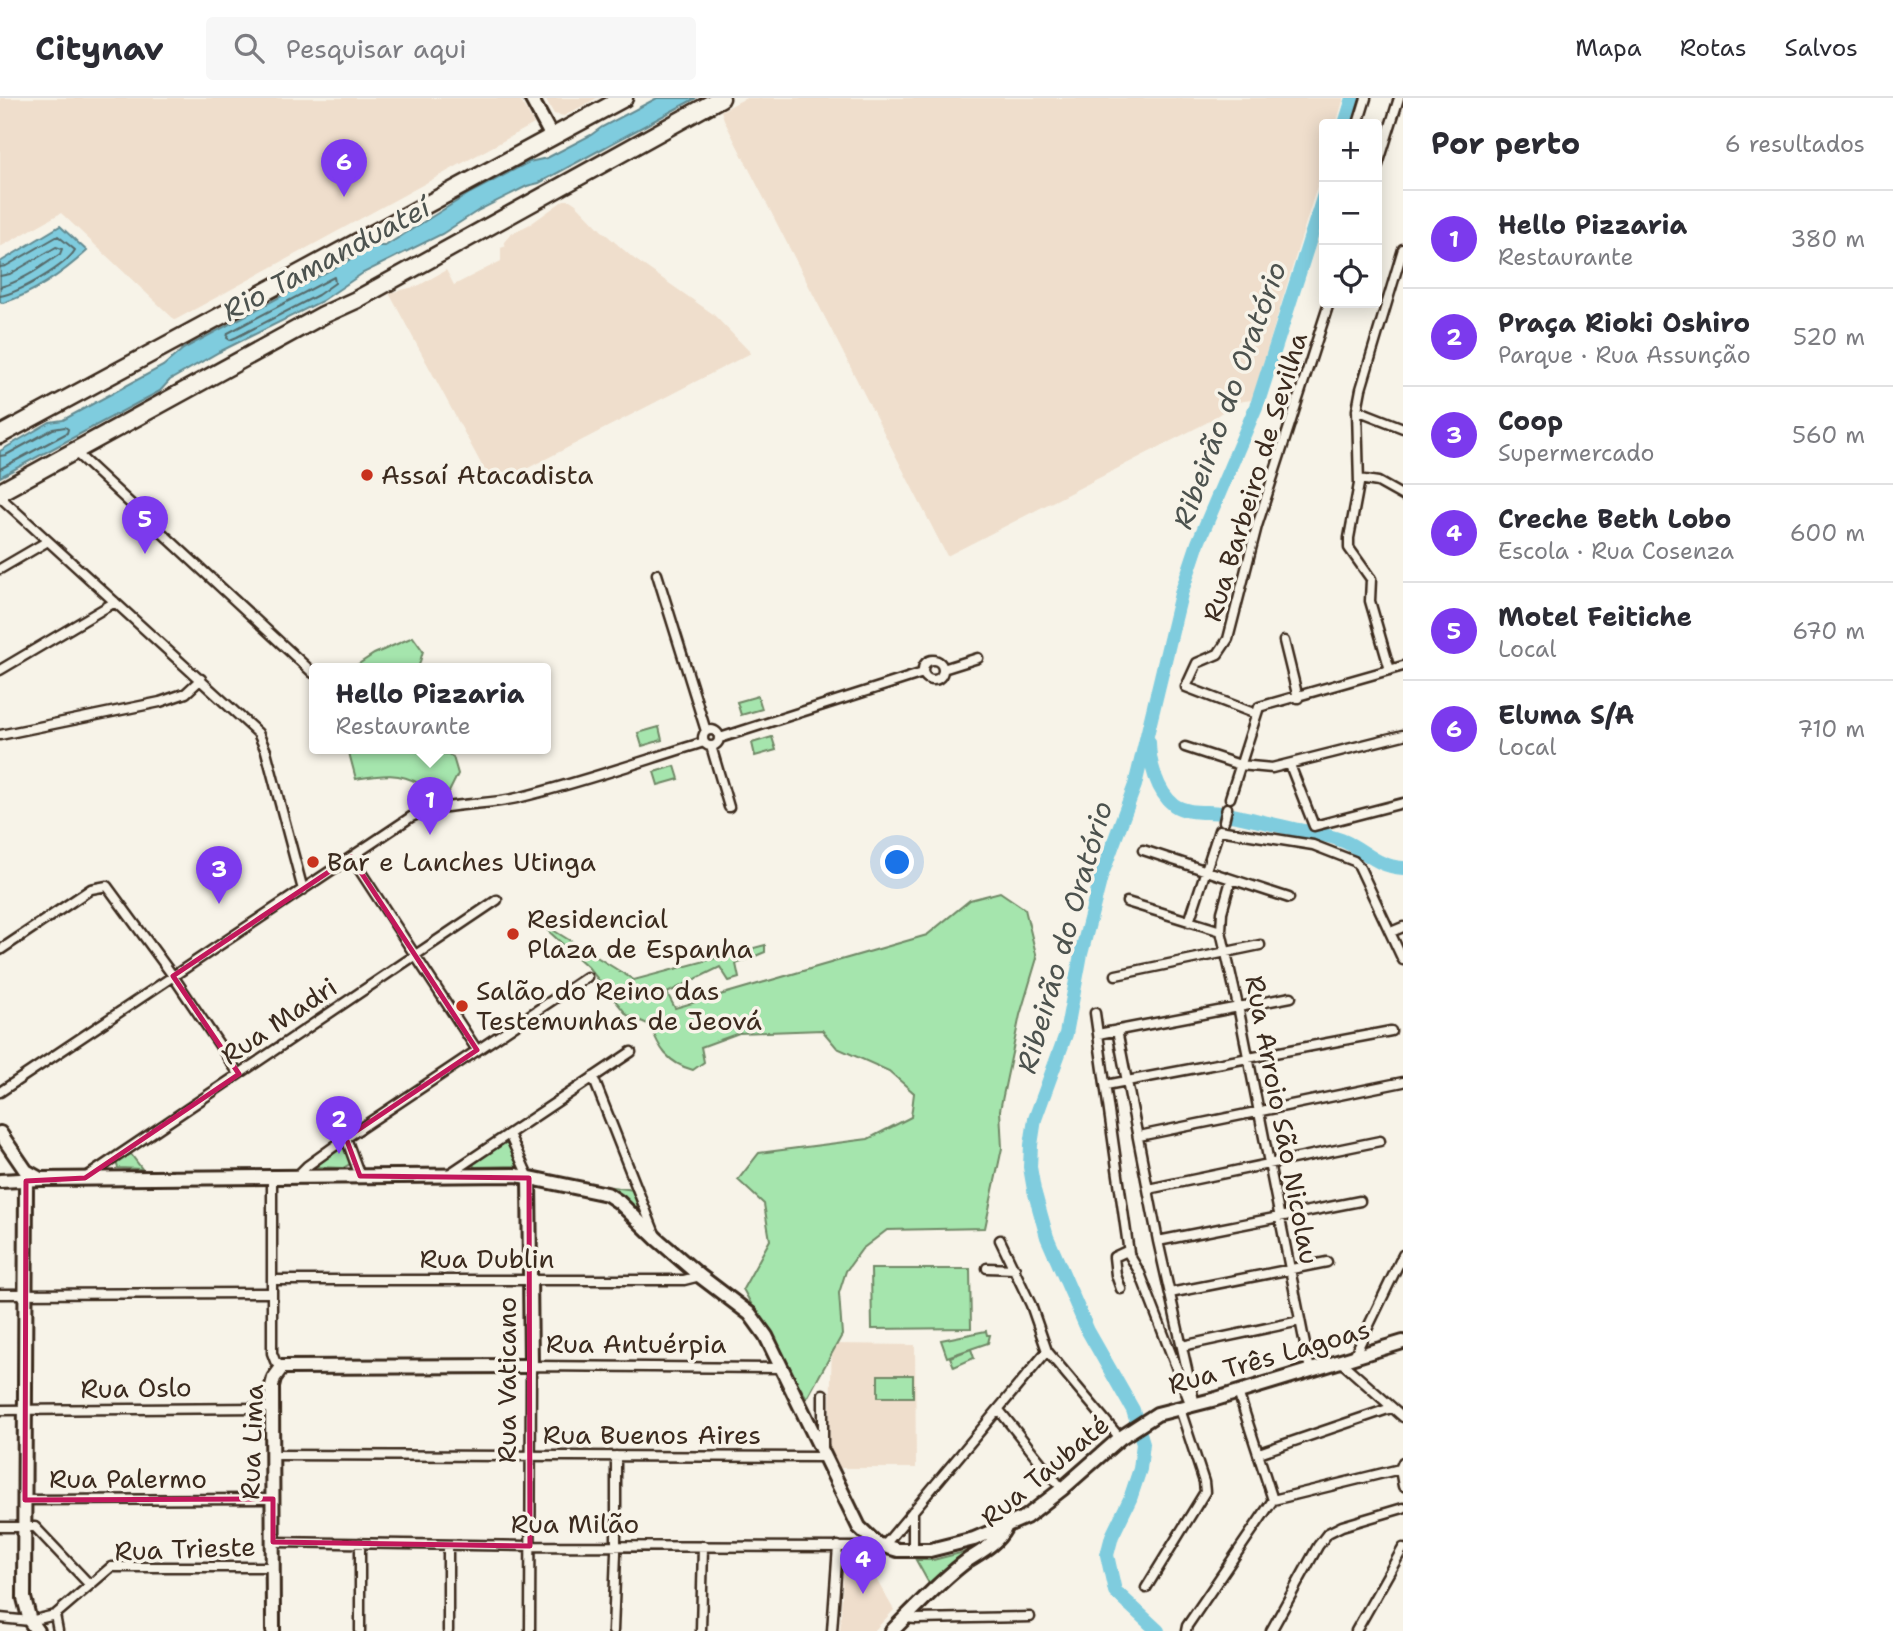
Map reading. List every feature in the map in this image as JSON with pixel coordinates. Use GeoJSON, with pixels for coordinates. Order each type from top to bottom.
{"type":"FeatureCollection","features":[{"type":"Feature","properties":{"kind":"highway"},"geometry":{"type":"LineString","coordinates":[[0,435],[624,98]]}},
{"type":"Feature","properties":{"kind":"highway"},"geometry":{"type":"LineString","coordinates":[[0,492],[356,300],[721,98]]}},
{"type":"Feature","properties":{"kind":"main road"},"geometry":{"type":"LineString","coordinates":[[531,98],[552,137]]}},
{"type":"Feature","properties":{"kind":"main road"},"geometry":{"type":"LineString","coordinates":[[0,1133],[28,1174],[41,1179]]}},
{"type":"Feature","properties":{"kind":"main road"},"geometry":{"type":"LineString","coordinates":[[0,1181],[11,1166],[10,1149]]}},
{"type":"Feature","properties":{"kind":"main road"},"geometry":{"type":"LineString","coordinates":[[0,1181],[516,1175],[607,1194],[700,1276],[754,1319],[862,1532],[880,1546],[913,1551],[939,1548],[1005,1528]]}},
{"type":"Feature","properties":{"kind":"main road","name":"Rua Vaticano"},"geometry":{"type":"LineString","coordinates":[[529,1178],[531,1366]]}},
{"type":"Feature","properties":{"kind":"main road"},"geometry":{"type":"LineString","coordinates":[[26,1181],[24,1598],[34,1626]]}},
{"type":"Feature","properties":{"kind":"main road","name":"Rua Três Lagoas"},"geometry":{"type":"LineString","coordinates":[[1148,1418],[1403,1342]]}},
{"type":"Feature","properties":{"kind":"main road","name":"Rua Antuérpia"},"geometry":{"type":"LineString","coordinates":[[282,1367],[531,1366]]}},
{"type":"Feature","properties":{"kind":"main road","name":"Rua Lima"},"geometry":{"type":"LineString","coordinates":[[273,1631],[272,1408],[273,1382],[282,1367]]}},
{"type":"Feature","properties":{"kind":"main road","name":"Rua Taubaté"},"geometry":{"type":"LineString","coordinates":[[892,1631],[970,1559],[993,1544],[1005,1528],[1026,1517],[1148,1418]]}},
{"type":"Feature","properties":{"kind":"main road","name":"Rua Taubaté"},"geometry":{"type":"LineString","coordinates":[[970,1559],[975,1549],[974,1539]]}},
{"type":"Feature","properties":{"kind":"street"},"geometry":{"type":"LineString","coordinates":[[1360,119],[1366,98]]}},
{"type":"Feature","properties":{"kind":"street"},"geometry":{"type":"LineString","coordinates":[[1382,151],[1398,98]]}},
{"type":"Feature","properties":{"kind":"street"},"geometry":{"type":"LineString","coordinates":[[1390,670],[1370,601],[1371,579],[1349,548],[1349,538],[1359,479],[1357,410],[1403,249]]}},
{"type":"Feature","properties":{"kind":"street","name":"Rua Barbeiro de Sevilha"},"geometry":{"type":"LineString","coordinates":[[1256,714],[1186,687],[1197,663],[1218,654],[1228,639],[1257,526],[1327,308]]}},
{"type":"Feature","properties":{"kind":"street"},"geometry":{"type":"LineString","coordinates":[[1357,410],[1403,428]]}},
{"type":"Feature","properties":{"kind":"street"},"geometry":{"type":"LineString","coordinates":[[74,451],[309,669]]}},
{"type":"Feature","properties":{"kind":"street"},"geometry":{"type":"LineString","coordinates":[[1359,479],[1378,482],[1403,496]]}},
{"type":"Feature","properties":{"kind":"street"},"geometry":{"type":"LineString","coordinates":[[0,497],[258,733],[263,742],[303,890]]}},
{"type":"Feature","properties":{"kind":"street"},"geometry":{"type":"LineString","coordinates":[[0,569],[48,541]]}},
{"type":"Feature","properties":{"kind":"street"},"geometry":{"type":"LineString","coordinates":[[657,574],[706,731],[704,734],[729,807]]}},
{"type":"Feature","properties":{"kind":"street"},"geometry":{"type":"LineString","coordinates":[[0,670],[115,602]]}},
{"type":"Feature","properties":{"kind":"street"},"geometry":{"type":"LineString","coordinates":[[1284,641],[1298,698]]}},
{"type":"Feature","properties":{"kind":"street"},"geometry":{"type":"LineString","coordinates":[[943,669],[978,658]]}},
{"type":"Feature","properties":{"kind":"street"},"geometry":{"type":"LineString","coordinates":[[931,660],[938,661],[943,669],[941,675],[933,680],[923,673],[923,666],[931,660]]}},
{"type":"Feature","properties":{"kind":"street"},"geometry":{"type":"LineString","coordinates":[[1230,798],[1259,707],[1403,666]]}},
{"type":"Feature","properties":{"kind":"street"},"geometry":{"type":"LineString","coordinates":[[720,737],[923,673]]}},
{"type":"Feature","properties":{"kind":"street"},"geometry":{"type":"LineString","coordinates":[[0,735],[160,702],[186,692],[201,679]]}},
{"type":"Feature","properties":{"kind":"street"},"geometry":{"type":"LineString","coordinates":[[706,731],[716,731],[720,737]]}},
{"type":"Feature","properties":{"kind":"street"},"geometry":{"type":"LineString","coordinates":[[1185,747],[1240,765],[1272,768],[1403,734]]}},
{"type":"Feature","properties":{"kind":"street"},"geometry":{"type":"LineString","coordinates":[[0,1092],[421,812],[499,802],[539,793],[718,743],[720,737]]}},
{"type":"Feature","properties":{"kind":"street"},"geometry":{"type":"LineString","coordinates":[[1290,765],[1314,826],[1403,803]]}},
{"type":"Feature","properties":{"kind":"street"},"geometry":{"type":"LineString","coordinates":[[1224,821],[1227,808]]}},
{"type":"Feature","properties":{"kind":"street"},"geometry":{"type":"LineString","coordinates":[[1189,922],[1219,830],[1313,844],[1354,861],[1403,960]]}},
{"type":"Feature","properties":{"kind":"street"},"geometry":{"type":"LineString","coordinates":[[1143,850],[1289,898]]}},
{"type":"Feature","properties":{"kind":"street"},"geometry":{"type":"LineString","coordinates":[[352,857],[477,1050]]}},
{"type":"Feature","properties":{"kind":"street","name":"Rua Arroio São Nicolau"},"geometry":{"type":"LineString","coordinates":[[1231,880],[1222,912],[1221,931],[1249,1058],[1310,1370]]}},
{"type":"Feature","properties":{"kind":"street"},"geometry":{"type":"LineString","coordinates":[[0,950],[91,889],[100,886],[111,889],[239,1074]]}},
{"type":"Feature","properties":{"kind":"street","name":"Rua Madri"},"geometry":{"type":"LineString","coordinates":[[85,1178],[498,900]]}},
{"type":"Feature","properties":{"kind":"street"},"geometry":{"type":"LineString","coordinates":[[1127,902],[1221,931]]}},
{"type":"Feature","properties":{"kind":"street"},"geometry":{"type":"LineString","coordinates":[[1391,932],[1403,928]]}},
{"type":"Feature","properties":{"kind":"street"},"geometry":{"type":"LineString","coordinates":[[1116,975],[1260,946]]}},
{"type":"Feature","properties":{"kind":"street"},"geometry":{"type":"LineString","coordinates":[[296,1177],[345,1138],[587,977]]}},
{"type":"Feature","properties":{"kind":"street"},"geometry":{"type":"LineString","coordinates":[[1098,1034],[1291,997]]}},
{"type":"Feature","properties":{"kind":"street"},"geometry":{"type":"LineString","coordinates":[[1095,1013],[1129,1253],[1144,1282],[1189,1406]]}},
{"type":"Feature","properties":{"kind":"street"},"geometry":{"type":"LineString","coordinates":[[1121,1029],[1158,1241],[1182,1346],[1189,1406],[1205,1492],[1146,1588]]}},
{"type":"Feature","properties":{"kind":"street"},"geometry":{"type":"LineString","coordinates":[[1106,1085],[1391,1031]]}},
{"type":"Feature","properties":{"kind":"street"},"geometry":{"type":"LineString","coordinates":[[446,1175],[631,1052]]}},
{"type":"Feature","properties":{"kind":"street"},"geometry":{"type":"LineString","coordinates":[[593,1077],[657,1239]]}},
{"type":"Feature","properties":{"kind":"street"},"geometry":{"type":"LineString","coordinates":[[1139,1136],[1403,1082]]}},
{"type":"Feature","properties":{"kind":"street","name":"Rua Vaticano"},"geometry":{"type":"LineString","coordinates":[[509,1134],[529,1178]]}},
{"type":"Feature","properties":{"kind":"street"},"geometry":{"type":"LineString","coordinates":[[345,1138],[360,1176]]}},
{"type":"Feature","properties":{"kind":"street"},"geometry":{"type":"LineString","coordinates":[[1148,1189],[1380,1142]]}},
{"type":"Feature","properties":{"kind":"street","name":"Rua Lima"},"geometry":{"type":"LineString","coordinates":[[272,1177],[272,1353],[275,1361],[282,1367]]}},
{"type":"Feature","properties":{"kind":"street"},"geometry":{"type":"LineString","coordinates":[[1158,1241],[1360,1201]]}},
{"type":"Feature","properties":{"kind":"street"},"geometry":{"type":"LineString","coordinates":[[1000,1240],[1015,1269],[1047,1351],[1121,1438]]}},
{"type":"Feature","properties":{"kind":"street"},"geometry":{"type":"LineString","coordinates":[[1121,1289],[1114,1257],[1127,1251],[1129,1253]]}},
{"type":"Feature","properties":{"kind":"street"},"geometry":{"type":"LineString","coordinates":[[1353,1357],[1403,1255]]}},
{"type":"Feature","properties":{"kind":"street"},"geometry":{"type":"LineString","coordinates":[[1170,1293],[1327,1262]]}},
{"type":"Feature","properties":{"kind":"street"},"geometry":{"type":"LineString","coordinates":[[987,1268],[1015,1269]]}},
{"type":"Feature","properties":{"kind":"street","name":"Rua Dublin"},"geometry":{"type":"LineString","coordinates":[[272,1280],[684,1280],[700,1276]]}},
{"type":"Feature","properties":{"kind":"street"},"geometry":{"type":"LineString","coordinates":[[0,1294],[272,1293]]}},
{"type":"Feature","properties":{"kind":"street"},"geometry":{"type":"LineString","coordinates":[[1182,1346],[1300,1321]]}},
{"type":"Feature","properties":{"kind":"street"},"geometry":{"type":"LineString","coordinates":[[880,1546],[913,1511],[1047,1351]]}},
{"type":"Feature","properties":{"kind":"street"},"geometry":{"type":"LineString","coordinates":[[1340,1361],[1403,1417]]}},
{"type":"Feature","properties":{"kind":"street","name":"Rua Vaticano"},"geometry":{"type":"LineString","coordinates":[[530,1631],[531,1366]]}},
{"type":"Feature","properties":{"kind":"street","name":"Rua Antuérpia"},"geometry":{"type":"LineString","coordinates":[[531,1366],[781,1368]]}},
{"type":"Feature","properties":{"kind":"street"},"geometry":{"type":"LineString","coordinates":[[1238,1392],[1273,1500]]}},
{"type":"Feature","properties":{"kind":"street"},"geometry":{"type":"LineString","coordinates":[[822,1457],[823,1394]]}},
{"type":"Feature","properties":{"kind":"street","name":"Rua Oslo"},"geometry":{"type":"LineString","coordinates":[[0,1410],[272,1408]]}},
{"type":"Feature","properties":{"kind":"street"},"geometry":{"type":"LineString","coordinates":[[1259,1453],[1391,1408]]}},
{"type":"Feature","properties":{"kind":"street"},"geometry":{"type":"LineString","coordinates":[[999,1410],[1062,1489]]}},
{"type":"Feature","properties":{"kind":"street","name":"Rua Buenos Aires"},"geometry":{"type":"LineString","coordinates":[[272,1455],[822,1457]]}},
{"type":"Feature","properties":{"kind":"street"},"geometry":{"type":"LineString","coordinates":[[613,1631],[616,1456]]}},
{"type":"Feature","properties":{"kind":"street"},"geometry":{"type":"LineString","coordinates":[[1186,1631],[1273,1500],[1401,1466],[1403,1486]]}},
{"type":"Feature","properties":{"kind":"street","name":"Rua Palermo"},"geometry":{"type":"LineString","coordinates":[[25,1500],[273,1499]]}},
{"type":"Feature","properties":{"kind":"street"},"geometry":{"type":"LineString","coordinates":[[1271,1631],[1318,1546],[1328,1533],[1342,1526],[1403,1508]]}},
{"type":"Feature","properties":{"kind":"street"},"geometry":{"type":"LineString","coordinates":[[913,1511],[913,1551]]}},
{"type":"Feature","properties":{"kind":"street"},"geometry":{"type":"LineString","coordinates":[[0,1527],[35,1527],[89,1584]]}},
{"type":"Feature","properties":{"kind":"street","name":"Rua Milão"},"geometry":{"type":"LineString","coordinates":[[273,1542],[530,1546],[880,1546]]}},
{"type":"Feature","properties":{"kind":"street"},"geometry":{"type":"LineString","coordinates":[[360,1543],[360,1631]]}},
{"type":"Feature","properties":{"kind":"street"},"geometry":{"type":"LineString","coordinates":[[448,1545],[448,1631]]}},
{"type":"Feature","properties":{"kind":"street"},"geometry":{"type":"LineString","coordinates":[[701,1631],[703,1546]]}},
{"type":"Feature","properties":{"kind":"street"},"geometry":{"type":"LineString","coordinates":[[832,1631],[838,1546]]}},
{"type":"Feature","properties":{"kind":"street"},"geometry":{"type":"LineString","coordinates":[[1356,1631],[1403,1548]]}},
{"type":"Feature","properties":{"kind":"street","name":"Rua Trieste"},"geometry":{"type":"LineString","coordinates":[[0,1618],[34,1626],[55,1615],[111,1567],[273,1567]]}},
{"type":"Feature","properties":{"kind":"street"},"geometry":{"type":"LineString","coordinates":[[55,1615],[58,1631]]}},
{"type":"Feature","properties":{"kind":"street"},"geometry":{"type":"LineString","coordinates":[[905,1618],[1030,1617]]}},
{"type":"Feature","properties":{"kind":"highlighted area"},"geometry":{"type":"Polygon","coordinates":[[[351,857],[477,1050],[346,1138],[360,1176],[529,1178],[530,1546],[273,1542],[273,1499],[25,1500],[26,1181],[85,1178],[239,1074],[173,976],[351,857]]]}},
{"type":"Feature","properties":{"kind":"shaded area"},"geometry":{"type":"Polygon","coordinates":[[[0,98],[519,98],[534,124],[175,320],[61,213],[0,247],[0,98]]]}},
{"type":"Feature","properties":{"kind":"shaded area"},"geometry":{"type":"Polygon","coordinates":[[[545,98],[597,98],[564,116],[554,114],[545,98]]]}},
{"type":"Feature","properties":{"kind":"shaded area"},"geometry":{"type":"Polygon","coordinates":[[[746,98],[1344,98],[1338,119],[1319,119],[1319,179],[1252,400],[1237,402],[1206,423],[947,556],[721,111],[746,98]]]}},
{"type":"Feature","properties":{"kind":"shaded area"},"geometry":{"type":"Polygon","coordinates":[[[564,200],[576,204],[633,258],[713,314],[751,353],[493,486],[389,293],[418,286],[446,270],[454,285],[501,261],[501,248],[506,246],[504,242],[511,234],[564,200]]]}},
{"type":"Feature","properties":{"kind":"shaded area"},"geometry":{"type":"Polygon","coordinates":[[[832,1344],[915,1345],[916,1468],[837,1468],[829,1452],[832,1344]]]}},
{"type":"Feature","properties":{"kind":"shaded area"},"geometry":{"type":"Polygon","coordinates":[[[844,1556],[863,1557],[894,1610],[874,1631],[840,1631],[844,1556]]]}},
{"type":"Feature","properties":{"kind":"green space"},"geometry":{"type":"Polygon","coordinates":[[[413,637],[423,651],[420,663],[360,663],[413,637]]]}},
{"type":"Feature","properties":{"kind":"green space"},"geometry":{"type":"Polygon","coordinates":[[[758,696],[762,709],[741,715],[737,702],[758,696]]]}},
{"type":"Feature","properties":{"kind":"green space"},"geometry":{"type":"Polygon","coordinates":[[[659,727],[662,740],[642,746],[638,733],[659,727]]]}},
{"type":"Feature","properties":{"kind":"green space"},"geometry":{"type":"Polygon","coordinates":[[[772,737],[776,750],[755,756],[752,743],[772,737]]]}},
{"type":"Feature","properties":{"kind":"green space"},"geometry":{"type":"Polygon","coordinates":[[[349,754],[446,754],[453,757],[458,774],[445,800],[420,799],[420,784],[404,777],[381,775],[356,779],[349,754]]]}},
{"type":"Feature","properties":{"kind":"green space"},"geometry":{"type":"Polygon","coordinates":[[[675,766],[679,779],[658,785],[654,772],[675,766]]]}},
{"type":"Feature","properties":{"kind":"green space"},"geometry":{"type":"Polygon","coordinates":[[[1000,892],[1025,909],[1037,958],[1020,1015],[1000,1110],[1002,1148],[985,1228],[887,1230],[862,1249],[846,1271],[839,1293],[842,1335],[807,1398],[782,1360],[743,1289],[770,1240],[764,1204],[738,1180],[759,1153],[868,1139],[911,1117],[914,1093],[889,1071],[837,1048],[822,1030],[739,1033],[701,1047],[704,1062],[693,1070],[684,1067],[665,1054],[650,1025],[627,1015],[588,967],[535,919],[634,980],[765,945],[765,952],[736,964],[739,978],[729,981],[720,967],[667,993],[675,1008],[927,935],[970,900],[1000,892]]]}},
{"type":"Feature","properties":{"kind":"green space"},"geometry":{"type":"Polygon","coordinates":[[[506,1141],[518,1163],[517,1166],[474,1167],[473,1162],[506,1141]]]}},
{"type":"Feature","properties":{"kind":"green space"},"geometry":{"type":"Polygon","coordinates":[[[342,1147],[346,1148],[350,1164],[343,1168],[316,1167],[317,1163],[342,1147]]]}},
{"type":"Feature","properties":{"kind":"green space"},"geometry":{"type":"Polygon","coordinates":[[[130,1153],[142,1169],[118,1168],[116,1162],[130,1153]]]}},
{"type":"Feature","properties":{"kind":"green space"},"geometry":{"type":"Polygon","coordinates":[[[612,1187],[634,1190],[641,1212],[637,1213],[612,1193],[612,1187]]]}},
{"type":"Feature","properties":{"kind":"green space"},"geometry":{"type":"Polygon","coordinates":[[[871,1269],[970,1269],[971,1328],[872,1329],[871,1269]]]}},
{"type":"Feature","properties":{"kind":"green space"},"geometry":{"type":"Polygon","coordinates":[[[986,1331],[987,1335],[990,1335],[988,1343],[947,1357],[941,1340],[986,1331]]]}},
{"type":"Feature","properties":{"kind":"green space"},"geometry":{"type":"Polygon","coordinates":[[[971,1349],[974,1358],[954,1367],[950,1357],[971,1349]]]}},
{"type":"Feature","properties":{"kind":"green space"},"geometry":{"type":"Polygon","coordinates":[[[878,1375],[913,1375],[913,1397],[878,1397],[878,1375]]]}},
{"type":"Feature","properties":{"kind":"green space"},"geometry":{"type":"Polygon","coordinates":[[[968,1551],[971,1553],[931,1587],[916,1560],[933,1560],[968,1551]]]}},
{"type":"Feature","properties":{"kind":"water"},"geometry":{"type":"Polygon","coordinates":[[[657,98],[696,98],[539,183],[527,186],[479,210],[442,234],[363,273],[322,301],[219,352],[170,380],[160,391],[0,477],[0,451],[50,422],[63,420],[163,366],[183,349],[375,246],[385,246],[470,193],[529,162],[547,158],[657,98]]]}},
{"type":"Feature","properties":{"kind":"water"},"geometry":{"type":"Polygon","coordinates":[[[60,226],[87,251],[37,288],[15,299],[0,302],[0,262],[60,226]]]}},
{"type":"Feature","properties":{"kind":"waterway","name":"Ribeirão do Oratório"},"geometry":{"type":"LineString","coordinates":[[1347,119],[1353,98]]}},
{"type":"Feature","properties":{"kind":"waterway","name":"Ribeirão do Oratório"},"geometry":{"type":"LineString","coordinates":[[1158,1631],[1115,1591],[1107,1555],[1112,1536],[1130,1499],[1140,1469],[1143,1443],[1133,1410],[1088,1331],[1047,1237],[1034,1190],[1030,1167],[1031,1145],[1035,1119],[1066,1034],[1081,954],[1101,877],[1135,785],[1181,594],[1198,543],[1258,402],[1319,211]]}},
{"type":"Feature","properties":{"kind":"waterway"},"geometry":{"type":"LineString","coordinates":[[1149,742],[1152,767],[1159,785],[1168,799],[1179,808],[1215,812],[1329,836],[1349,844],[1377,861],[1403,868]]}},
{"type":"Feature","properties":{"kind":"place","name":"Eluma S/A"},"geometry":{"type":"Point","coordinates":[344,197]}},
{"type":"Feature","properties":{"kind":"place","name":"Assaí Atacadista"},"geometry":{"type":"Point","coordinates":[367,475]}},
{"type":"Feature","properties":{"kind":"place","name":"Motel Feitiche"},"geometry":{"type":"Point","coordinates":[145,554]}},
{"type":"Feature","properties":{"kind":"place","name":"Hello Pizzaria"},"geometry":{"type":"Point","coordinates":[430,835]}},
{"type":"Feature","properties":{"kind":"place","name":"Bar e Lanches Utinga"},"geometry":{"type":"Point","coordinates":[313,862]}},
{"type":"Feature","properties":{"kind":"place","name":"Coop"},"geometry":{"type":"Point","coordinates":[219,904]}},
{"type":"Feature","properties":{"kind":"place","name":"Residencial Plaza de Espanha"},"geometry":{"type":"Point","coordinates":[513,934]}},
{"type":"Feature","properties":{"kind":"place","name":"Salão do Reino das Testemunhas de Jeová"},"geometry":{"type":"Point","coordinates":[462,1006]}},
{"type":"Feature","properties":{"kind":"place","name":"Praça Rioki Oshiro"},"geometry":{"type":"Point","coordinates":[339,1154]}},
{"type":"Feature","properties":{"kind":"place","name":"Creche Beth Lobo"},"geometry":{"type":"Point","coordinates":[863,1594]}},
{"type":"Feature","properties":{"kind":"water label","name":"Rio Tamanduateí"},"geometry":{"type":"Point","coordinates":[326,259]}}]}
